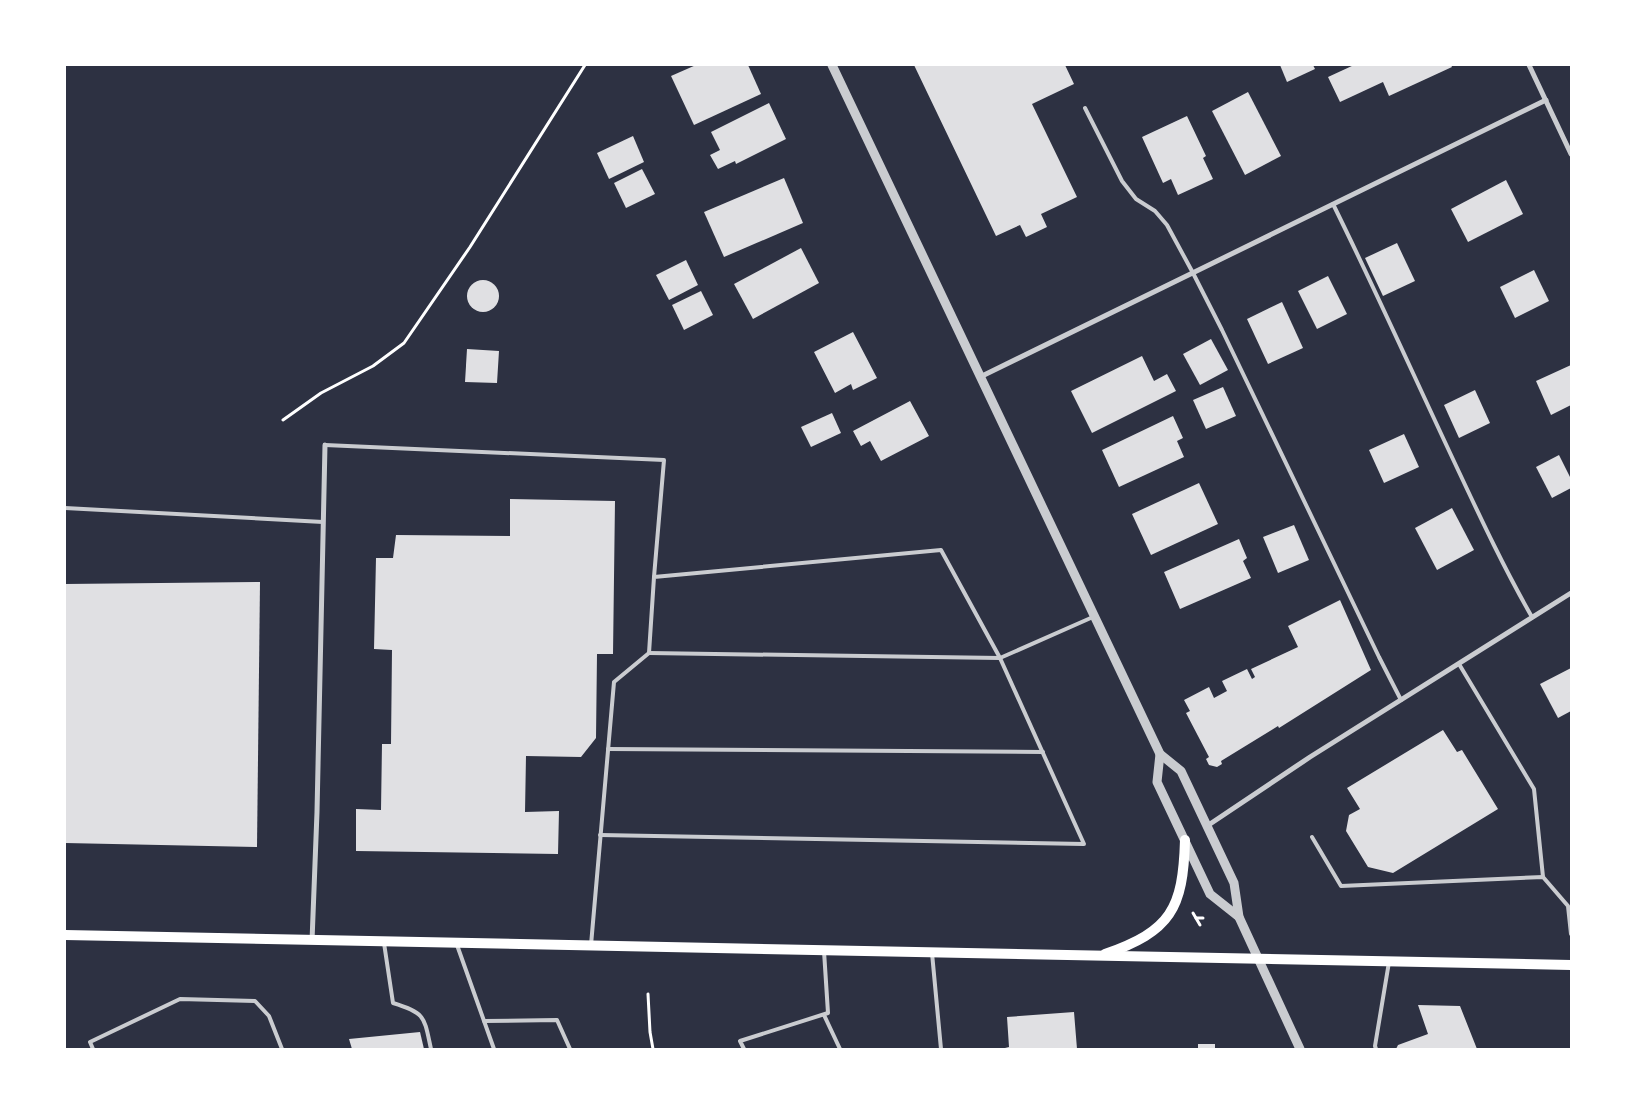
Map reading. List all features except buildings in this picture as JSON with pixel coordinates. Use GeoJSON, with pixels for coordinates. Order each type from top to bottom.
{"type":"FeatureCollection","features":[{"type":"Feature","properties":{"kind":"main road"},"geometry":{"type":"LineString","coordinates":[[1098,957],[1130,945],[1165,922],[1176,903],[1181,883],[1185,840]]}},
{"type":"Feature","properties":{"kind":"main road"},"geometry":{"type":"LineString","coordinates":[[65,936],[1571,965]]}},
{"type":"Feature","properties":{"kind":"street"},"geometry":{"type":"LineString","coordinates":[[832,65],[1160,754],[1181,771],[1234,882],[1239,917],[1300,1049]]}},
{"type":"Feature","properties":{"kind":"street"},"geometry":{"type":"LineString","coordinates":[[1529,65],[1571,154]]}},
{"type":"Feature","properties":{"kind":"street"},"geometry":{"type":"LineString","coordinates":[[980,377],[1546,100]]}},
{"type":"Feature","properties":{"kind":"street"},"geometry":{"type":"LineString","coordinates":[[312,941],[317,812],[324,445]]}},
{"type":"Feature","properties":{"kind":"street"},"geometry":{"type":"LineString","coordinates":[[1207,826],[1310,757],[1571,594]]}},
{"type":"Feature","properties":{"kind":"street"},"geometry":{"type":"LineString","coordinates":[[1160,754],[1157,782],[1210,894],[1239,917]]}},
{"type":"Feature","properties":{"kind":"lane"},"geometry":{"type":"LineString","coordinates":[[1085,108],[1122,181],[1136,199],[1155,211],[1167,225],[1194,273],[1401,700]]}},
{"type":"Feature","properties":{"kind":"lane"},"geometry":{"type":"LineString","coordinates":[[1333,204],[1391,323],[1434,419],[1506,570],[1532,618]]}},
{"type":"Feature","properties":{"kind":"lane"},"geometry":{"type":"LineString","coordinates":[[324,445],[664,460],[649,652]]}},
{"type":"Feature","properties":{"kind":"lane"},"geometry":{"type":"LineString","coordinates":[[65,508],[323,522]]}},
{"type":"Feature","properties":{"kind":"lane"},"geometry":{"type":"LineString","coordinates":[[600,835],[1084,844],[1000,658],[940,550],[654,577]]}},
{"type":"Feature","properties":{"kind":"lane"},"geometry":{"type":"LineString","coordinates":[[590,946],[614,682],[649,652],[1000,658],[1095,616]]}},
{"type":"Feature","properties":{"kind":"lane"},"geometry":{"type":"LineString","coordinates":[[1458,664],[1534,789],[1543,877],[1568,906],[1571,934]]}},
{"type":"Feature","properties":{"kind":"lane"},"geometry":{"type":"LineString","coordinates":[[608,749],[1043,752]]}},
{"type":"Feature","properties":{"kind":"lane"},"geometry":{"type":"LineString","coordinates":[[1312,837],[1341,886],[1543,877]]}},
{"type":"Feature","properties":{"kind":"lane"},"geometry":{"type":"LineString","coordinates":[[384,943],[393,1003],[416,1011],[426,1022],[431,1049]]}},
{"type":"Feature","properties":{"kind":"lane"},"geometry":{"type":"LineString","coordinates":[[457,944],[494,1049]]}},
{"type":"Feature","properties":{"kind":"lane"},"geometry":{"type":"LineString","coordinates":[[744,1049],[740,1041],[828,1013],[824,951]]}},
{"type":"Feature","properties":{"kind":"lane"},"geometry":{"type":"LineString","coordinates":[[932,953],[941,1049]]}},
{"type":"Feature","properties":{"kind":"lane"},"geometry":{"type":"LineString","coordinates":[[1376,1049],[1389,962]]}},
{"type":"Feature","properties":{"kind":"lane"},"geometry":{"type":"LineString","coordinates":[[93,1049],[90,1042],[180,999],[255,1001],[269,1016],[282,1049]]}},
{"type":"Feature","properties":{"kind":"lane"},"geometry":{"type":"LineString","coordinates":[[824,1015],[840,1049]]}},
{"type":"Feature","properties":{"kind":"lane"},"geometry":{"type":"LineString","coordinates":[[484,1021],[557,1020],[570,1049]]}},
{"type":"Feature","properties":{"kind":"path"},"geometry":{"type":"LineString","coordinates":[[283,420],[321,393],[373,366],[404,343],[470,247],[585,65]]}},
{"type":"Feature","properties":{"kind":"path"},"geometry":{"type":"LineString","coordinates":[[1200,925],[1195,918],[1203,918]]}},
{"type":"Feature","properties":{"kind":"path"},"geometry":{"type":"LineString","coordinates":[[648,994],[653,1049]]}}]}
